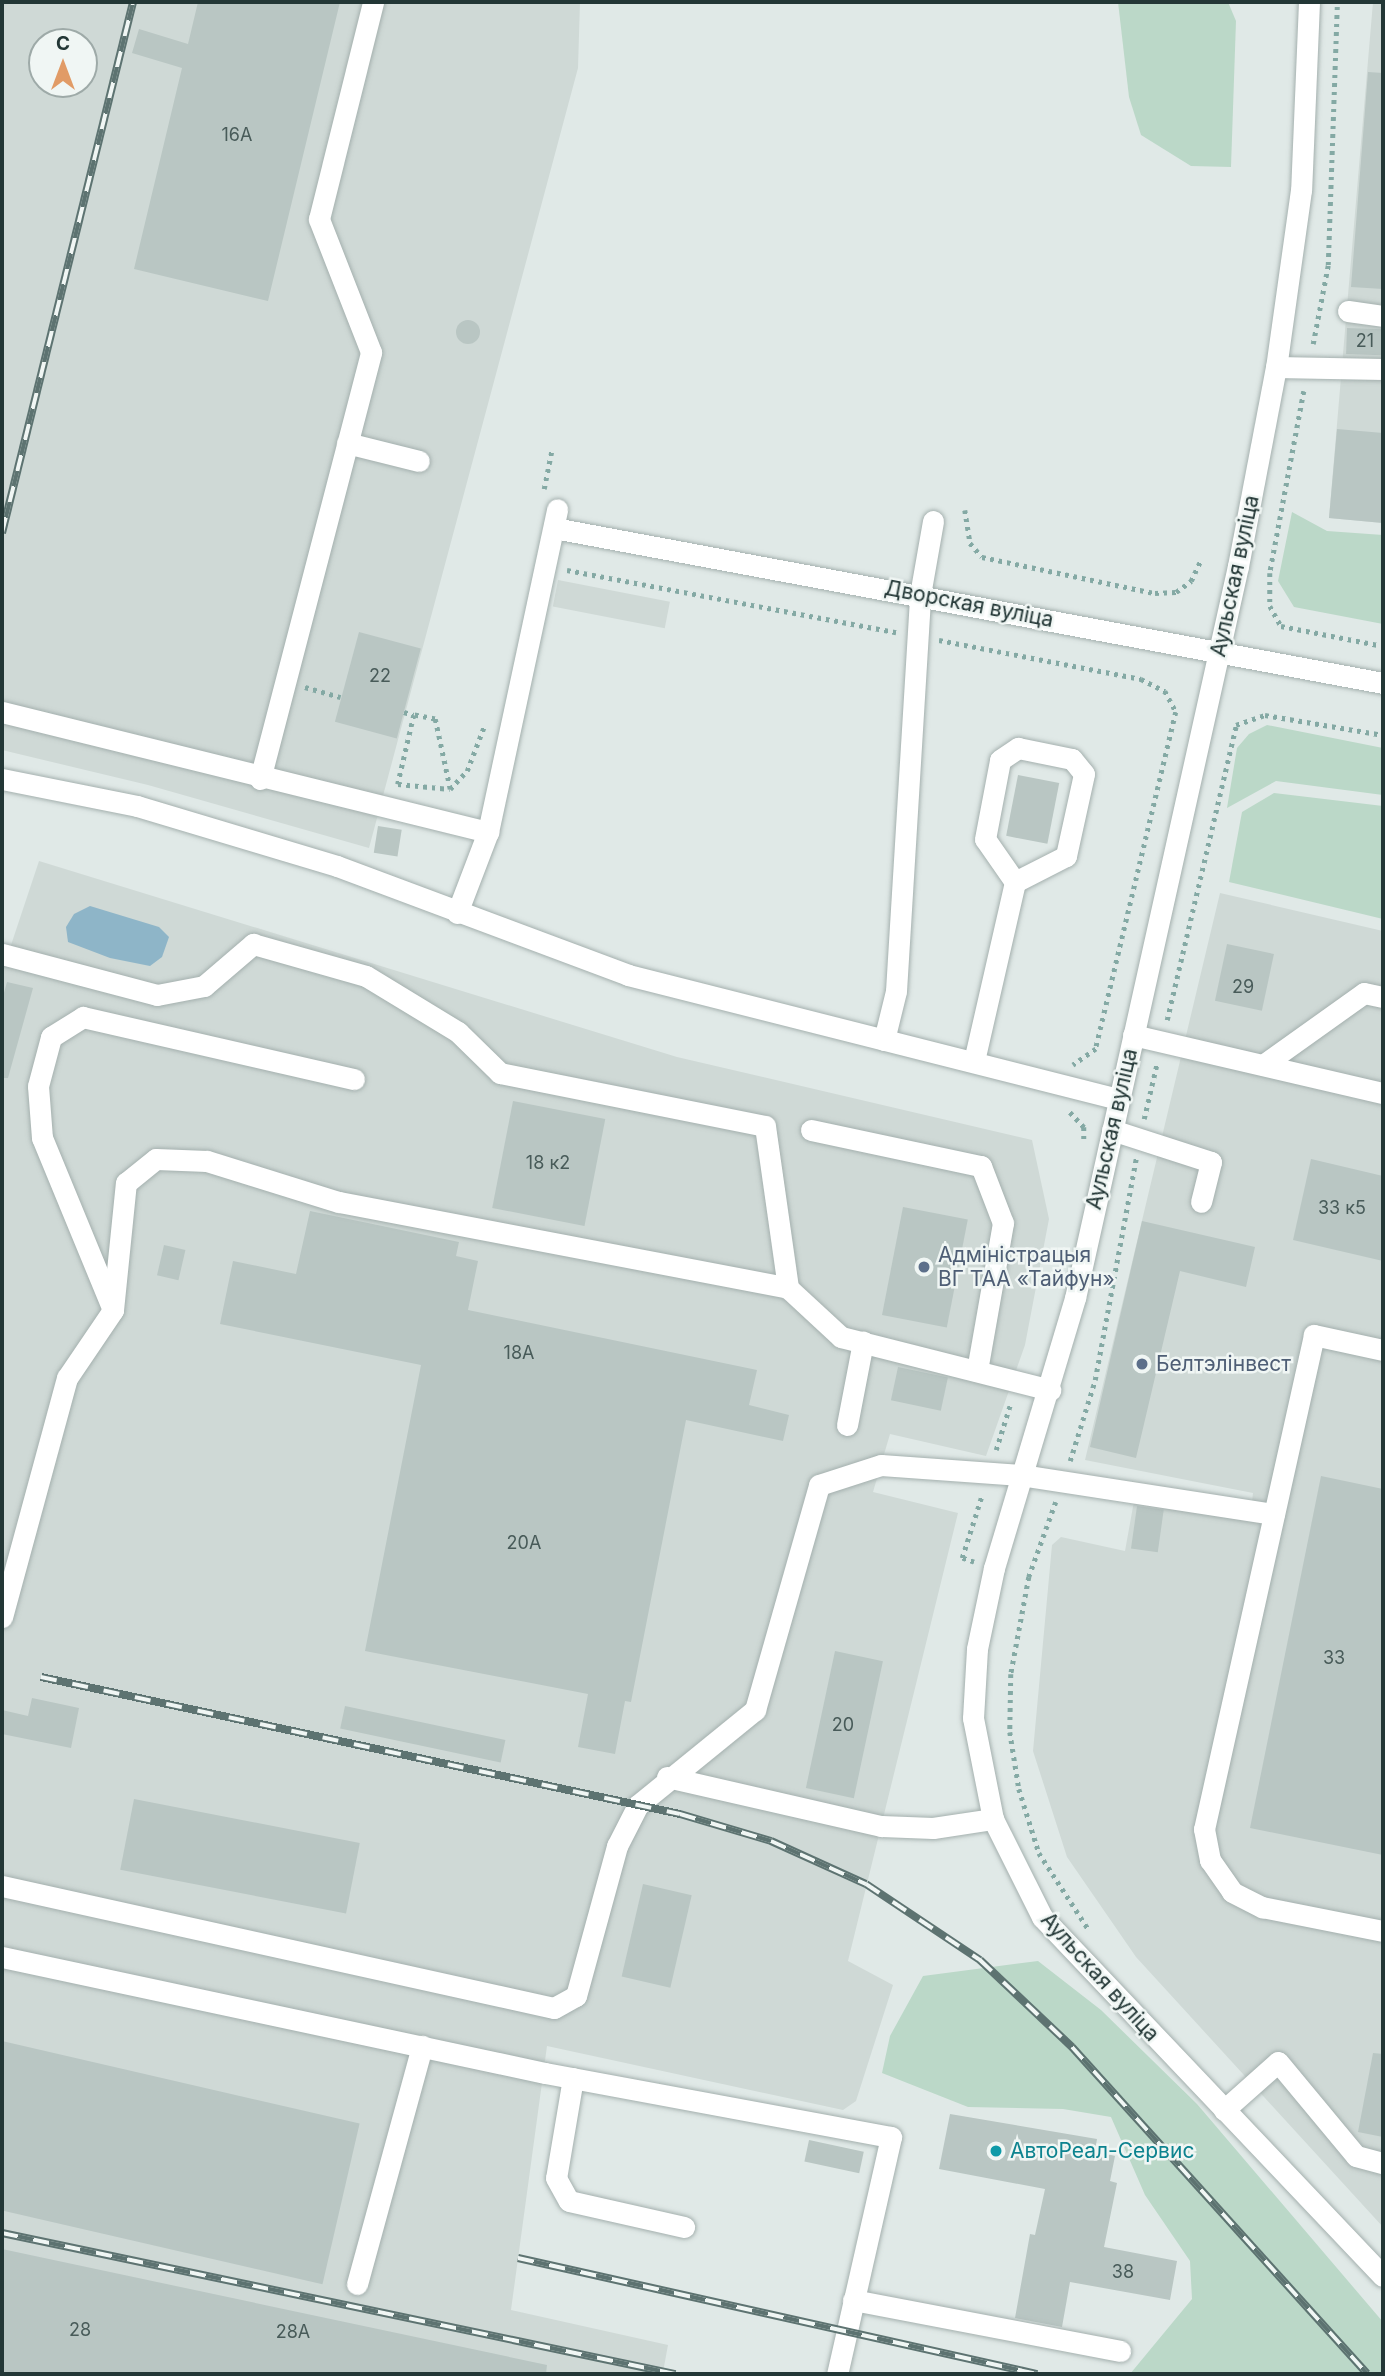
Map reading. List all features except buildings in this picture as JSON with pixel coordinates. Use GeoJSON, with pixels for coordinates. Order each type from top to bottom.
{"type":"FeatureCollection","features":[{"type":"Feature","properties":{"kind":"street"},"geometry":{"type":"LineString","coordinates":[[260,779],[371,352],[318,219],[373,2]]}},
{"type":"Feature","properties":{"kind":"street","name":"Аульская вуліца"},"geometry":{"type":"LineString","coordinates":[[1309,2],[1301,190],[1276,367],[1220,650],[1112,1129],[1050,1390],[1021,1475],[994,1568],[977,1649],[973,1718],[993,1819],[1042,1917],[1383,2276]]}},
{"type":"Feature","properties":{"kind":"street"},"geometry":{"type":"LineString","coordinates":[[1348,311],[1383,316]]}},
{"type":"Feature","properties":{"kind":"street"},"geometry":{"type":"LineString","coordinates":[[1276,367],[1383,369]]}},
{"type":"Feature","properties":{"kind":"street"},"geometry":{"type":"LineString","coordinates":[[347,443],[419,460]]}},
{"type":"Feature","properties":{"kind":"street"},"geometry":{"type":"LineString","coordinates":[[457,913],[488,832],[546,566],[551,513]]}},
{"type":"Feature","properties":{"kind":"street","name":"Дворская вуліца"},"geometry":{"type":"LineString","coordinates":[[551,513],[920,595],[1383,683]]}},
{"type":"Feature","properties":{"kind":"street"},"geometry":{"type":"LineString","coordinates":[[884,1040],[897,991],[920,595],[933,521]]}},
{"type":"Feature","properties":{"kind":"street"},"geometry":{"type":"LineString","coordinates":[[2,712],[260,779],[488,832]]}},
{"type":"Feature","properties":{"kind":"street"},"geometry":{"type":"LineString","coordinates":[[974,1061],[1015,881],[985,839],[1000,760],[1018,748],[1072,759],[1084,774],[1066,856],[1015,881]]}},
{"type":"Feature","properties":{"kind":"street"},"geometry":{"type":"LineString","coordinates":[[2,779],[150,810],[337,866],[628,975],[1118,1099]]}},
{"type":"Feature","properties":{"kind":"street"},"geometry":{"type":"LineString","coordinates":[[2,954],[157,995],[204,986],[253,944],[366,976],[458,1032],[500,1073],[765,1126],[788,1288]]}},
{"type":"Feature","properties":{"kind":"street"},"geometry":{"type":"LineString","coordinates":[[1264,1065],[1364,993],[1383,997]]}},
{"type":"Feature","properties":{"kind":"street"},"geometry":{"type":"LineString","coordinates":[[113,1310],[42,1138],[38,1086],[51,1037],[83,1017],[355,1079]]}},
{"type":"Feature","properties":{"kind":"street"},"geometry":{"type":"LineString","coordinates":[[1133,1035],[1383,1093]]}},
{"type":"Feature","properties":{"kind":"street"},"geometry":{"type":"LineString","coordinates":[[1112,1129],[1211,1161],[1202,1202]]}},
{"type":"Feature","properties":{"kind":"street"},"geometry":{"type":"LineString","coordinates":[[811,1130],[981,1166],[1003,1223],[977,1371]]}},
{"type":"Feature","properties":{"kind":"street"},"geometry":{"type":"LineString","coordinates":[[2,1617],[67,1378],[113,1310],[126,1183],[156,1159],[207,1161],[339,1202],[788,1288],[841,1337],[1050,1390]]}},
{"type":"Feature","properties":{"kind":"street"},"geometry":{"type":"LineString","coordinates":[[1383,1350],[1314,1335],[1204,1829],[1210,1860],[1232,1892],[1262,1907],[1383,1931]]}},
{"type":"Feature","properties":{"kind":"street"},"geometry":{"type":"LineString","coordinates":[[847,1425],[863,1342]]}},
{"type":"Feature","properties":{"kind":"street"},"geometry":{"type":"LineString","coordinates":[[2,1886],[554,2008],[576,1996],[617,1846],[638,1805],[667,1777],[755,1710],[819,1485],[881,1465],[1021,1475],[1274,1514]]}},
{"type":"Feature","properties":{"kind":"street"},"geometry":{"type":"LineString","coordinates":[[667,1777],[881,1826],[933,1828],[993,1819]]}},
{"type":"Feature","properties":{"kind":"street"},"geometry":{"type":"LineString","coordinates":[[2,1957],[573,2078],[891,2137],[837,2374]]}},
{"type":"Feature","properties":{"kind":"street"},"geometry":{"type":"LineString","coordinates":[[356,2284],[422,2046]]}},
{"type":"Feature","properties":{"kind":"street"},"geometry":{"type":"LineString","coordinates":[[1224,2110],[1278,2062],[1356,2156],[1383,2163]]}},
{"type":"Feature","properties":{"kind":"street"},"geometry":{"type":"LineString","coordinates":[[573,2078],[556,2178],[569,2201],[684,2227]]}},
{"type":"Feature","properties":{"kind":"street"},"geometry":{"type":"LineString","coordinates":[[853,2300],[1120,2351]]}},
{"type":"Feature","properties":{"kind":"path"},"geometry":{"type":"LineString","coordinates":[[1337,2],[1328,265],[1270,573],[1270,606],[1281,626],[1383,646]]}},
{"type":"Feature","properties":{"kind":"path"},"geometry":{"type":"LineString","coordinates":[[551,513],[552,449]]}},
{"type":"Feature","properties":{"kind":"path"},"geometry":{"type":"LineString","coordinates":[[965,510],[970,543],[982,557],[1155,593],[1176,592],[1191,581],[1200,562]]}},
{"type":"Feature","properties":{"kind":"path"},"geometry":{"type":"LineString","coordinates":[[546,566],[1141,680],[1165,691],[1176,712],[1096,1049],[1074,1061],[1063,1106],[1084,1127],[1084,1147]]}},
{"type":"Feature","properties":{"kind":"path"},"geometry":{"type":"LineString","coordinates":[[286,682],[341,697]]}},
{"type":"Feature","properties":{"kind":"path"},"geometry":{"type":"LineString","coordinates":[[404,712],[435,719],[450,789]]}},
{"type":"Feature","properties":{"kind":"path"},"geometry":{"type":"LineString","coordinates":[[414,715],[398,784],[450,789]]}},
{"type":"Feature","properties":{"kind":"path"},"geometry":{"type":"LineString","coordinates":[[1265,715],[1383,735]]}},
{"type":"Feature","properties":{"kind":"path"},"geometry":{"type":"LineString","coordinates":[[450,789],[467,771],[486,720]]}},
{"type":"Feature","properties":{"kind":"shaded area"},"geometry":{"type":"Polygon","coordinates":[[[2,2],[580,2],[578,68],[369,848],[148,785],[2,750],[2,2]]]}},
{"type":"Feature","properties":{"kind":"shaded area"},"geometry":{"type":"Polygon","coordinates":[[[1373,2],[1383,2],[1383,523],[1329,518],[1373,2]]]}},
{"type":"Feature","properties":{"kind":"shaded area"},"geometry":{"type":"Polygon","coordinates":[[[558,580],[670,602],[665,628],[553,607],[558,580]]]}},
{"type":"Feature","properties":{"kind":"shaded area"},"geometry":{"type":"Polygon","coordinates":[[[39,861],[677,1057],[1032,1140],[1049,1219],[1025,1345],[986,1456],[890,1434],[873,1492],[958,1513],[848,1961],[893,1985],[856,2101],[843,2110],[547,2046],[511,2310],[668,2345],[663,2372],[668,2374],[2,2374],[2,972],[39,861]]]}},
{"type":"Feature","properties":{"kind":"shaded area"},"geometry":{"type":"Polygon","coordinates":[[[1220,893],[1383,931],[1383,2227],[1136,1957],[1067,1857],[1033,1751],[1052,1545],[1061,1537],[1125,1551],[1134,1501],[1250,1518],[1253,1493],[1085,1460],[1220,893]]]}},
{"type":"Feature","properties":{"kind":"green space"},"geometry":{"type":"Polygon","coordinates":[[[1118,2],[1228,2],[1236,21],[1231,167],[1191,166],[1141,135],[1129,97],[1118,2]]]}},
{"type":"Feature","properties":{"kind":"green space"},"geometry":{"type":"Polygon","coordinates":[[[1292,512],[1327,531],[1383,535],[1383,624],[1294,607],[1278,581],[1292,512]]]}},
{"type":"Feature","properties":{"kind":"green space"},"geometry":{"type":"Polygon","coordinates":[[[1267,725],[1383,748],[1383,795],[1276,781],[1227,808],[1237,748],[1249,734],[1267,725]]]}},
{"type":"Feature","properties":{"kind":"green space"},"geometry":{"type":"Polygon","coordinates":[[[1274,793],[1383,806],[1383,919],[1229,882],[1242,812],[1274,793]]]}},
{"type":"Feature","properties":{"kind":"green space"},"geometry":{"type":"Polygon","coordinates":[[[1038,1961],[1101,2010],[1197,2104],[1383,2322],[1383,2374],[1130,2374],[1192,2299],[1190,2261],[1145,2195],[1111,2117],[1063,2109],[968,2107],[882,2073],[890,2036],[923,1976],[1038,1961]]]}},
{"type":"Feature","properties":{"kind":"water"},"geometry":{"type":"Polygon","coordinates":[[[90,906],[159,927],[169,937],[162,957],[150,966],[110,958],[68,942],[66,927],[74,914],[90,906]]]}},
{"type":"Feature","properties":{"kind":"railway"},"geometry":{"type":"LineString","coordinates":[[2,533],[133,2]]}},
{"type":"Feature","properties":{"kind":"railway"},"geometry":{"type":"LineString","coordinates":[[41,1677],[680,1814],[771,1841],[866,1884],[980,1960],[1072,2047],[1367,2374]]}},
{"type":"Feature","properties":{"kind":"railway"},"geometry":{"type":"LineString","coordinates":[[2,2233],[675,2374]]}},
{"type":"Feature","properties":{"kind":"railway"},"geometry":{"type":"LineString","coordinates":[[518,2258],[1037,2374]]}},
{"type":"Feature","properties":{"kind":"place","name":"Адміністрацыя ВГ ТАА «Тайфун»"},"geometry":{"type":"Point","coordinates":[924,1267]}},
{"type":"Feature","properties":{"kind":"place","name":"Белтэлінвест"},"geometry":{"type":"Point","coordinates":[1142,1364]}},
{"type":"Feature","properties":{"kind":"place","name":"АвтоРеал-Сервис"},"geometry":{"type":"Point","coordinates":[996,2151]}}]}
